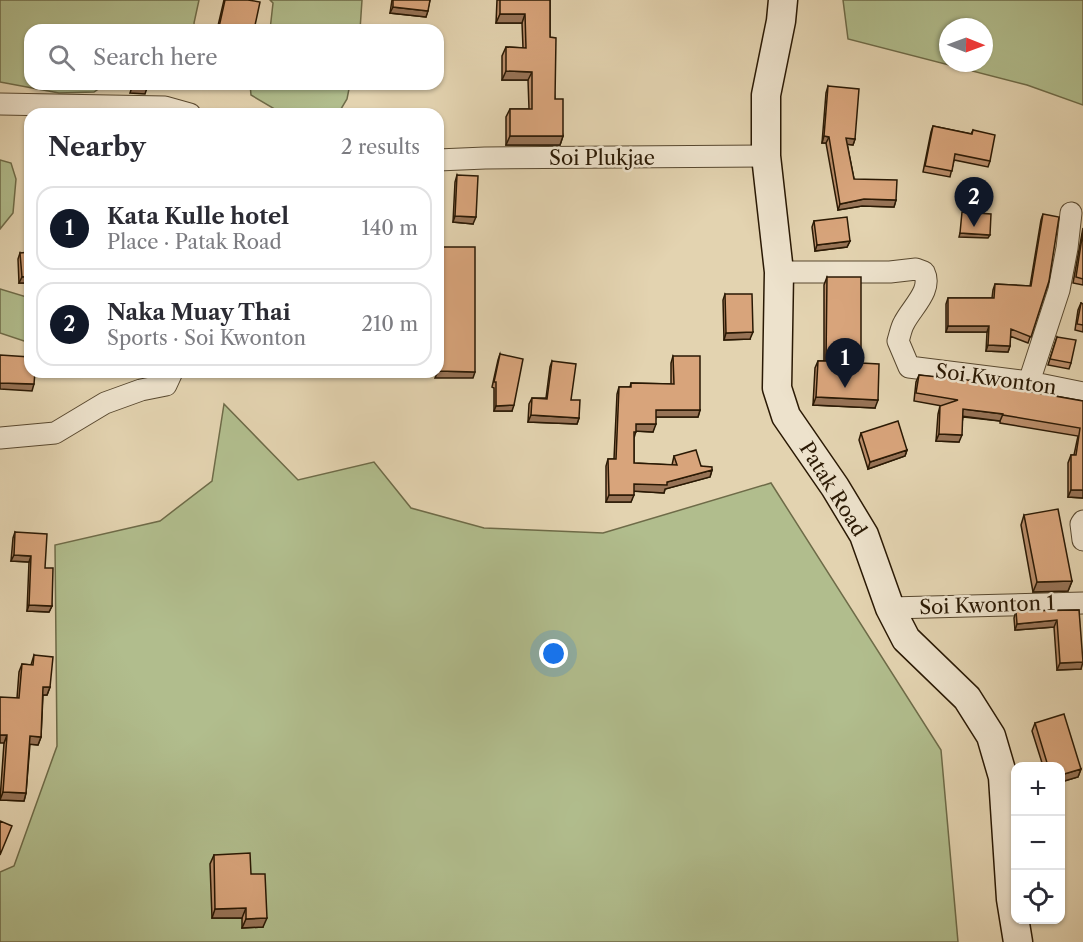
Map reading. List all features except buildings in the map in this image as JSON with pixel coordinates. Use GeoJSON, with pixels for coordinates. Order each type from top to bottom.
{"type":"FeatureCollection","features":[{"type":"Feature","properties":{"kind":"main road","name":"Patak Road"},"geometry":{"type":"LineString","coordinates":[[783,0],[766,95],[766,156],[779,272],[777,388],[786,416],[835,487],[864,536],[890,608],[906,639],[967,698],[991,736],[1003,777],[1011,899],[1018,942]]}},
{"type":"Feature","properties":{"kind":"street"},"geometry":{"type":"LineString","coordinates":[[0,104],[94,108]]}},
{"type":"Feature","properties":{"kind":"street","name":"Soi Plukjae"},"geometry":{"type":"LineString","coordinates":[[444,160],[766,156]]}},
{"type":"Feature","properties":{"kind":"street"},"geometry":{"type":"LineString","coordinates":[[1029,382],[1059,290],[1071,213]]}},
{"type":"Feature","properties":{"kind":"street","name":"Soi Kwonton"},"geometry":{"type":"LineString","coordinates":[[779,272],[890,272],[916,269],[924,272],[927,278],[926,288],[903,324],[898,341],[909,367],[1029,382],[1083,393]]}},
{"type":"Feature","properties":{"kind":"street"},"geometry":{"type":"LineString","coordinates":[[0,438],[55,433],[105,403],[141,390],[166,385],[169,378]]}},
{"type":"Feature","properties":{"kind":"street"},"geometry":{"type":"LineString","coordinates":[[1083,521],[1081,524],[1083,540]]}},
{"type":"Feature","properties":{"kind":"street","name":"Soi Kwonton 1"},"geometry":{"type":"LineString","coordinates":[[890,608],[1083,603]]}},
{"type":"Feature","properties":{"kind":"green space"},"geometry":{"type":"Polygon","coordinates":[[[0,0],[199,0],[194,24],[24,24],[24,86],[0,82],[0,0]]]}},
{"type":"Feature","properties":{"kind":"green space"},"geometry":{"type":"Polygon","coordinates":[[[270,0],[362,0],[360,24],[271,24],[273,3],[270,0]]]}},
{"type":"Feature","properties":{"kind":"green space"},"geometry":{"type":"Polygon","coordinates":[[[843,0],[1083,0],[1083,105],[1027,85],[976,72],[993,72],[993,18],[939,18],[939,62],[848,39],[843,0]]]}},
{"type":"Feature","properties":{"kind":"green space"},"geometry":{"type":"Polygon","coordinates":[[[43,90],[97,90],[94,92],[59,93],[43,90]]]}},
{"type":"Feature","properties":{"kind":"green space"},"geometry":{"type":"Polygon","coordinates":[[[251,90],[349,90],[342,108],[273,108],[251,95],[251,90]]]}},
{"type":"Feature","properties":{"kind":"green space"},"geometry":{"type":"Polygon","coordinates":[[[0,160],[11,163],[16,179],[13,213],[0,229],[0,160]]]}},
{"type":"Feature","properties":{"kind":"green space"},"geometry":{"type":"Polygon","coordinates":[[[0,289],[24,296],[24,341],[0,333],[0,289]]]}},
{"type":"Feature","properties":{"kind":"green space"},"geometry":{"type":"Polygon","coordinates":[[[224,404],[298,480],[374,462],[411,508],[484,528],[603,533],[771,483],[941,750],[958,942],[0,942],[0,872],[14,866],[57,746],[55,545],[160,521],[212,481],[224,404]]]}},
{"type":"Feature","properties":{"kind":"place","name":"Naka Muay Thai"},"geometry":{"type":"Point","coordinates":[974,227]}},
{"type":"Feature","properties":{"kind":"place","name":"Kata Kulle hotel"},"geometry":{"type":"Point","coordinates":[845,388]}}]}
